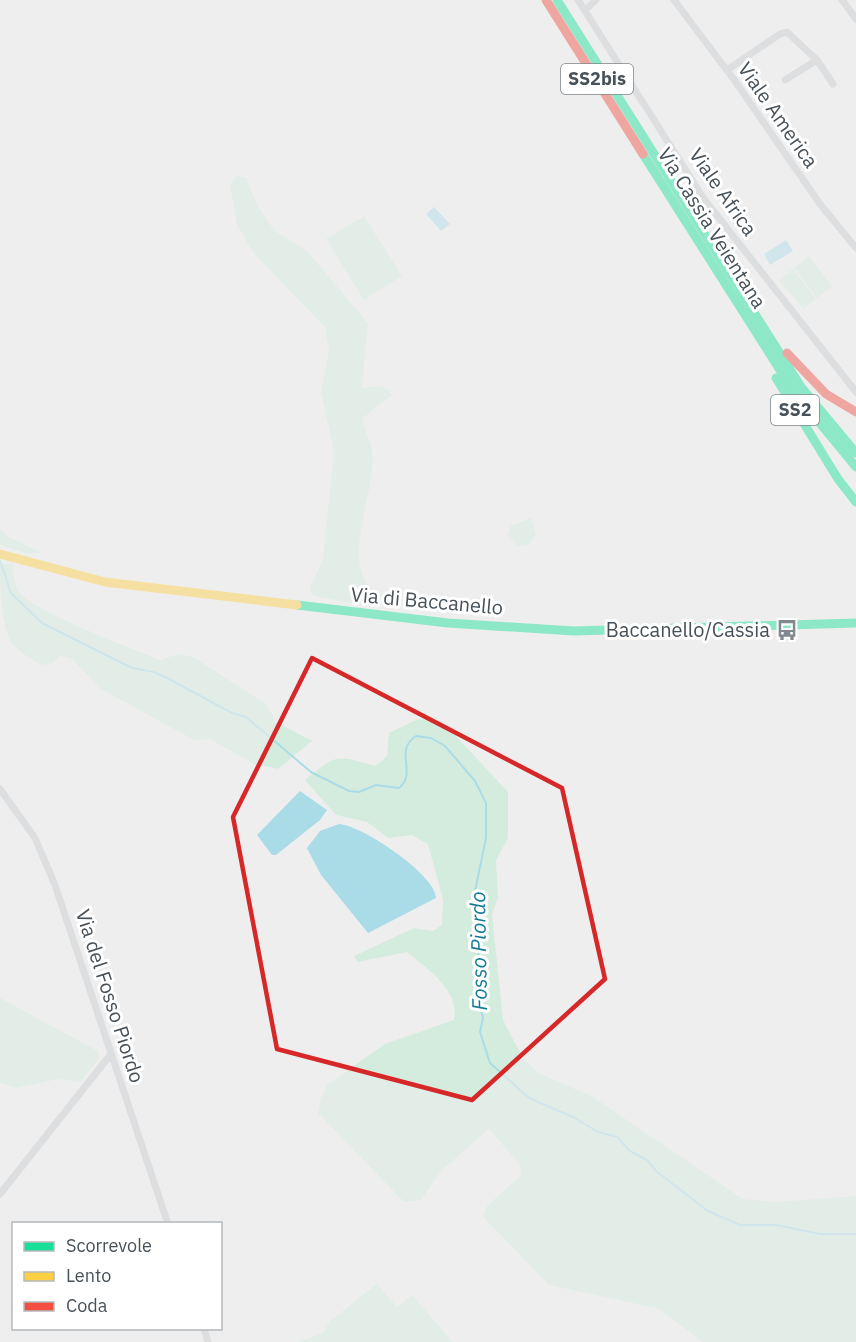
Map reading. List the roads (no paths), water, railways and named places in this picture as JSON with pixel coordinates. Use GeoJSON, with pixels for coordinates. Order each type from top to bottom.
{"type":"FeatureCollection","features":[{"type":"Feature","properties":{"kind":"main road","name":"Via Cassia Veientana"},"geometry":{"type":"LineString","coordinates":[[546,0],[731,284]]}},
{"type":"Feature","properties":{"kind":"main road","name":"Via Cassia Veientana"},"geometry":{"type":"LineString","coordinates":[[557,0],[813,418],[856,467]]}},
{"type":"Feature","properties":{"kind":"main road","name":"Via Cassia Veientana"},"geometry":{"type":"LineString","coordinates":[[747,310],[801,387],[856,453]]}},
{"type":"Feature","properties":{"kind":"main road","name":"SS2"},"geometry":{"type":"LineString","coordinates":[[747,310],[810,380],[844,406],[856,412]]}},
{"type":"Feature","properties":{"kind":"main road","name":"SS2"},"geometry":{"type":"LineString","coordinates":[[747,310],[755,342],[786,397],[838,479],[856,502]]}},
{"type":"Feature","properties":{"kind":"main road","name":"Via di Baccanello"},"geometry":{"type":"LineString","coordinates":[[0,554],[105,582],[448,623],[574,631],[856,623]]}},
{"type":"Feature","properties":{"kind":"street","name":"Viale Africa"},"geometry":{"type":"LineString","coordinates":[[578,0],[704,200],[856,392]]}},
{"type":"Feature","properties":{"kind":"street"},"geometry":{"type":"LineString","coordinates":[[585,10],[596,0]]}},
{"type":"Feature","properties":{"kind":"street","name":"Viale America"},"geometry":{"type":"LineString","coordinates":[[675,0],[794,167],[856,248]]}},
{"type":"Feature","properties":{"kind":"street"},"geometry":{"type":"LineString","coordinates":[[842,0],[856,19]]}},
{"type":"Feature","properties":{"kind":"street"},"geometry":{"type":"LineString","coordinates":[[727,70],[785,32],[795,37],[817,60],[832,84]]}},
{"type":"Feature","properties":{"kind":"street"},"geometry":{"type":"LineString","coordinates":[[785,80],[817,60]]}},
{"type":"Feature","properties":{"kind":"street","name":"Via del Fosso Piordo"},"geometry":{"type":"LineString","coordinates":[[0,789],[30,830],[45,860],[167,1222]]}},
{"type":"Feature","properties":{"kind":"street"},"geometry":{"type":"LineString","coordinates":[[0,1194],[111,1054]]}},
{"type":"Feature","properties":{"kind":"water"},"geometry":{"type":"Polygon","coordinates":[[[434,207],[450,224],[441,231],[426,214],[434,207]]]}},
{"type":"Feature","properties":{"kind":"water"},"geometry":{"type":"Polygon","coordinates":[[[786,240],[793,251],[770,265],[764,254],[786,240]]]}},
{"type":"Feature","properties":{"kind":"water"},"geometry":{"type":"Polygon","coordinates":[[[300,791],[327,810],[320,820],[276,855],[272,855],[257,835],[300,791]]]}},
{"type":"Feature","properties":{"kind":"water"},"geometry":{"type":"Polygon","coordinates":[[[339,824],[363,833],[411,864],[424,876],[436,898],[368,933],[321,875],[307,848],[320,831],[339,824]]]}},
{"type":"Feature","properties":{"kind":"waterway","name":"Fosso Piordo"},"geometry":{"type":"LineString","coordinates":[[0,561],[11,593],[42,623],[132,668],[154,672],[232,713],[246,717],[311,772],[349,791],[359,792],[376,785],[399,788],[406,776],[406,748],[416,736],[431,738],[445,746],[475,781],[486,803],[486,838],[475,891],[478,915],[479,1001],[483,1018],[480,1032],[490,1063],[529,1098],[575,1118],[598,1132],[617,1137],[630,1151],[647,1160],[656,1171],[708,1211],[740,1225],[776,1225],[820,1234],[856,1234]]}},
{"type":"Feature","properties":{"kind":"place","name":"Baccanello/Cassia"},"geometry":{"type":"Point","coordinates":[787,630]}}]}
